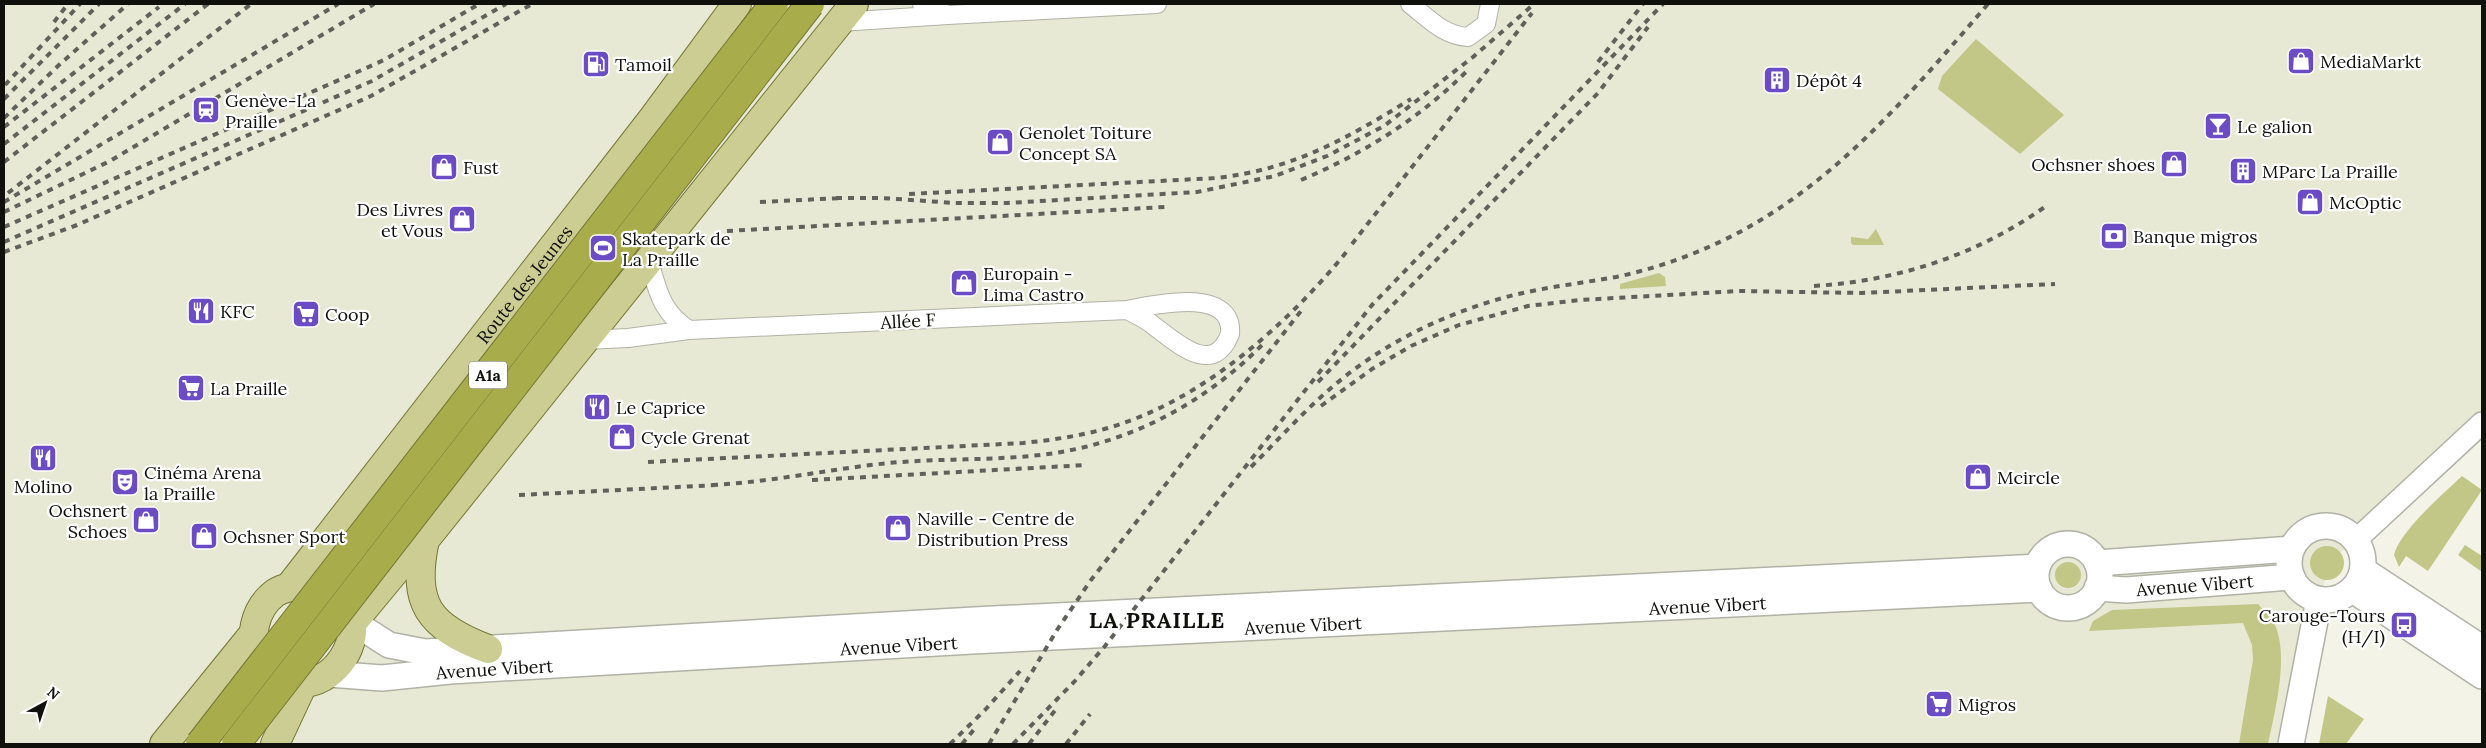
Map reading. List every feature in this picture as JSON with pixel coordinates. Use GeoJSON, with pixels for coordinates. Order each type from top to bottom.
{"type":"FeatureCollection","features":[{"type":"Feature","properties":{"kind":"highway","name":"A1a"},"geometry":{"type":"LineString","coordinates":[[200,744],[774,4]]}},
{"type":"Feature","properties":{"kind":"highway","name":"A1a"},"geometry":{"type":"LineString","coordinates":[[236,744],[810,4]]}},
{"type":"Feature","properties":{"kind":"main road","name":"Route des Jeunes"},"geometry":{"type":"LineString","coordinates":[[290,586],[653,118],[712,35],[737,4]]}},
{"type":"Feature","properties":{"kind":"main road"},"geometry":{"type":"LineString","coordinates":[[275,744],[316,678],[339,666],[346,655],[353,622],[401,564],[425,540],[846,13]]}},
{"type":"Feature","properties":{"kind":"main road"},"geometry":{"type":"LineString","coordinates":[[712,35],[691,82],[689,92],[697,107],[712,118],[731,124],[743,122],[756,116],[790,84]]}},
{"type":"Feature","properties":{"kind":"main road"},"geometry":{"type":"LineString","coordinates":[[606,178],[634,177],[647,183],[657,192],[664,206],[656,252]]}},
{"type":"Feature","properties":{"kind":"main road"},"geometry":{"type":"LineString","coordinates":[[2321,526],[2340,528],[2356,540],[2363,554],[2358,580],[2340,598],[2319,600],[2302,592],[2292,577],[2289,563],[2291,549],[2303,533],[2321,526]]}},
{"type":"Feature","properties":{"kind":"main road"},"geometry":{"type":"LineString","coordinates":[[425,540],[420,565],[419,584],[422,596],[433,616],[445,629],[460,639],[488,649]]}},
{"type":"Feature","properties":{"kind":"main road"},"geometry":{"type":"LineString","coordinates":[[2070,544],[2084,548],[2097,563],[2100,575],[2097,588],[2086,602],[2067,607],[2050,602],[2038,578],[2040,560],[2051,549],[2070,544]]}},
{"type":"Feature","properties":{"kind":"main road","name":"Avenue Vibert"},"geometry":{"type":"LineString","coordinates":[[2097,563],[2291,549]]}},
{"type":"Feature","properties":{"kind":"main road","name":"Avenue Vibert"},"geometry":{"type":"LineString","coordinates":[[2097,588],[2126,590],[2292,577]]}},
{"type":"Feature","properties":{"kind":"main road","name":"Avenue Vibert"},"geometry":{"type":"LineString","coordinates":[[353,622],[389,645],[405,650],[425,652],[984,619],[2038,578]]}},
{"type":"Feature","properties":{"kind":"main road","name":"Avenue Vibert"},"geometry":{"type":"LineString","coordinates":[[316,678],[382,678],[450,671],[2038,578]]}},
{"type":"Feature","properties":{"kind":"main road"},"geometry":{"type":"LineString","coordinates":[[2358,580],[2482,648]]}},
{"type":"Feature","properties":{"kind":"main road"},"geometry":{"type":"LineString","coordinates":[[2358,580],[2482,676]]}},
{"type":"Feature","properties":{"kind":"main road"},"geometry":{"type":"LineString","coordinates":[[316,678],[279,676],[260,658],[254,633],[258,614],[265,602],[277,592],[290,586],[318,587],[331,594],[349,613],[353,622]]}},
{"type":"Feature","properties":{"kind":"main road"},"geometry":{"type":"LineString","coordinates":[[2290,742],[2319,600]]}},
{"type":"Feature","properties":{"kind":"main road"},"geometry":{"type":"LineString","coordinates":[[164,744],[254,633]]}},
{"type":"Feature","properties":{"kind":"street"},"geometry":{"type":"LineString","coordinates":[[922,4],[948,15]]}},
{"type":"Feature","properties":{"kind":"street"},"geometry":{"type":"LineString","coordinates":[[846,13],[948,15],[1158,4]]}},
{"type":"Feature","properties":{"kind":"street"},"geometry":{"type":"LineString","coordinates":[[1410,4],[1442,29],[1457,36],[1468,37],[1486,24],[1489,17],[1490,4]]}},
{"type":"Feature","properties":{"kind":"street"},"geometry":{"type":"LineString","coordinates":[[656,252],[666,309],[678,323],[689,330]]}},
{"type":"Feature","properties":{"kind":"street"},"geometry":{"type":"LineString","coordinates":[[1190,302],[1210,305],[1218,308],[1227,318],[1230,334],[1219,350],[1208,355],[1201,355],[1180,345],[1149,322],[1127,310],[1190,302]]}},
{"type":"Feature","properties":{"kind":"street","name":"Allée F"},"geometry":{"type":"LineString","coordinates":[[689,330],[1127,310]]}},
{"type":"Feature","properties":{"kind":"street"},"geometry":{"type":"LineString","coordinates":[[584,340],[689,330]]}},
{"type":"Feature","properties":{"kind":"street"},"geometry":{"type":"LineString","coordinates":[[2356,540],[2482,423]]}},
{"type":"Feature","properties":{"kind":"shaded area"},"geometry":{"type":"Polygon","coordinates":[[[4,4],[2482,4],[2482,422],[2328,564],[2294,744],[4,744],[4,4]]]}},
{"type":"Feature","properties":{"kind":"green space"},"geometry":{"type":"Polygon","coordinates":[[[1976,39],[2064,115],[2020,154],[1938,89],[1942,76],[1976,39]]]}},
{"type":"Feature","properties":{"kind":"green space"},"geometry":{"type":"Polygon","coordinates":[[[1876,229],[1884,245],[1853,245],[1851,243],[1851,237],[1868,239],[1876,229]]]}},
{"type":"Feature","properties":{"kind":"green space"},"geometry":{"type":"Polygon","coordinates":[[[1659,273],[1665,277],[1666,286],[1620,289],[1620,284],[1659,273]]]}},
{"type":"Feature","properties":{"kind":"green space"},"geometry":{"type":"Polygon","coordinates":[[[2462,476],[2482,490],[2428,571],[2406,556],[2399,567],[2394,555],[2404,535],[2423,513],[2462,476]]]}},
{"type":"Feature","properties":{"kind":"green space"},"geometry":{"type":"Polygon","coordinates":[[[2465,545],[2482,556],[2482,572],[2458,555],[2465,545]]]}},
{"type":"Feature","properties":{"kind":"green space"},"geometry":{"type":"Polygon","coordinates":[[[2327,546],[2334,547],[2339,551],[2343,556],[2343,570],[2339,575],[2334,579],[2327,580],[2320,579],[2315,575],[2311,570],[2310,563],[2311,556],[2315,551],[2320,547],[2327,546]]]}},
{"type":"Feature","properties":{"kind":"green space"},"geometry":{"type":"Polygon","coordinates":[[[2068,562],[2077,566],[2081,575],[2077,584],[2068,588],[2059,584],[2055,575],[2059,566],[2068,562]]]}},
{"type":"Feature","properties":{"kind":"green space"},"geometry":{"type":"Polygon","coordinates":[[[2258,604],[2275,625],[2281,652],[2279,684],[2268,744],[2239,744],[2253,660],[2252,645],[2243,623],[2089,631],[2093,621],[2112,610],[2258,604]]]}},
{"type":"Feature","properties":{"kind":"green space"},"geometry":{"type":"Polygon","coordinates":[[[2328,696],[2364,719],[2346,744],[2319,744],[2328,696]]]}},
{"type":"Feature","properties":{"kind":"railway"},"geometry":{"type":"LineString","coordinates":[[54,22],[68,4]]}},
{"type":"Feature","properties":{"kind":"railway"},"geometry":{"type":"LineString","coordinates":[[5,85],[80,4]]}},
{"type":"Feature","properties":{"kind":"railway"},"geometry":{"type":"LineString","coordinates":[[4,99],[99,4]]}},
{"type":"Feature","properties":{"kind":"railway"},"geometry":{"type":"LineString","coordinates":[[4,118],[60,64],[128,4]]}},
{"type":"Feature","properties":{"kind":"railway"},"geometry":{"type":"LineString","coordinates":[[4,144],[185,4]]}},
{"type":"Feature","properties":{"kind":"railway"},"geometry":{"type":"LineString","coordinates":[[4,162],[208,4]]}},
{"type":"Feature","properties":{"kind":"railway"},"geometry":{"type":"LineString","coordinates":[[8,193],[251,4]]}},
{"type":"Feature","properties":{"kind":"railway"},"geometry":{"type":"LineString","coordinates":[[4,202],[338,4]]}},
{"type":"Feature","properties":{"kind":"railway"},"geometry":{"type":"LineString","coordinates":[[4,212],[110,161],[374,4]]}},
{"type":"Feature","properties":{"kind":"railway"},"geometry":{"type":"LineString","coordinates":[[4,227],[384,60],[479,4]]}},
{"type":"Feature","properties":{"kind":"railway"},"geometry":{"type":"LineString","coordinates":[[4,242],[372,81],[506,4]]}},
{"type":"Feature","properties":{"kind":"railway"},"geometry":{"type":"LineString","coordinates":[[4,252],[77,225],[371,96],[532,4]]}},
{"type":"Feature","properties":{"kind":"railway"},"geometry":{"type":"LineString","coordinates":[[836,198],[882,198],[955,203],[1007,203],[1197,192],[1275,176],[1327,156],[1384,126],[1473,57],[1534,4]]}},
{"type":"Feature","properties":{"kind":"railway"},"geometry":{"type":"LineString","coordinates":[[1598,62],[1643,4]]}},
{"type":"Feature","properties":{"kind":"railway"},"geometry":{"type":"LineString","coordinates":[[1013,744],[1074,682],[1105,646],[1372,305],[1663,4]]}},
{"type":"Feature","properties":{"kind":"railway"},"geometry":{"type":"LineString","coordinates":[[1251,467],[1331,388],[1372,357],[1417,331],[1464,310],[1514,295],[1616,277],[1658,266],[1713,245],[1765,217],[1802,192],[1869,135],[1930,71],[1988,4]]}},
{"type":"Feature","properties":{"kind":"railway"},"geometry":{"type":"LineString","coordinates":[[4,127],[159,7]]}},
{"type":"Feature","properties":{"kind":"railway"},"geometry":{"type":"LineString","coordinates":[[1352,244],[1532,13]]}},
{"type":"Feature","properties":{"kind":"railway"},"geometry":{"type":"LineString","coordinates":[[1318,382],[1598,93],[1648,27]]}},
{"type":"Feature","properties":{"kind":"railway"},"geometry":{"type":"LineString","coordinates":[[1301,180],[1347,158],[1391,133],[1431,103],[1469,69]]}},
{"type":"Feature","properties":{"kind":"railway"},"geometry":{"type":"LineString","coordinates":[[909,194],[1217,178],[1245,174],[1295,160],[1318,150],[1364,127],[1411,99]]}},
{"type":"Feature","properties":{"kind":"railway"},"geometry":{"type":"LineString","coordinates":[[760,202],[842,198]]}},
{"type":"Feature","properties":{"kind":"railway"},"geometry":{"type":"LineString","coordinates":[[1814,286],[1876,278],[1936,262],[1965,252],[1993,238],[2046,206]]}},
{"type":"Feature","properties":{"kind":"railway"},"geometry":{"type":"LineString","coordinates":[[727,231],[1165,207]]}},
{"type":"Feature","properties":{"kind":"railway"},"geometry":{"type":"LineString","coordinates":[[648,462],[1023,443],[1109,428],[1167,404],[1197,388],[1225,368],[1279,324],[1304,300],[1348,250]]}},
{"type":"Feature","properties":{"kind":"railway"},"geometry":{"type":"LineString","coordinates":[[1321,406],[1372,369],[1411,346],[1459,325],[1528,306],[1580,300],[1739,291],[1861,293],[2055,284]]}},
{"type":"Feature","properties":{"kind":"railway"},"geometry":{"type":"LineString","coordinates":[[989,744],[1057,630],[1091,580],[1301,311]]}},
{"type":"Feature","properties":{"kind":"railway"},"geometry":{"type":"LineString","coordinates":[[712,485],[757,481],[889,463],[988,459],[1048,454],[1078,449],[1137,430],[1191,402],[1216,385],[1263,344]]}},
{"type":"Feature","properties":{"kind":"railway"},"geometry":{"type":"LineString","coordinates":[[812,480],[1087,465]]}},
{"type":"Feature","properties":{"kind":"railway"},"geometry":{"type":"LineString","coordinates":[[519,495],[718,485]]}},
{"type":"Feature","properties":{"kind":"railway"},"geometry":{"type":"LineString","coordinates":[[950,744],[985,710],[1020,671]]}},
{"type":"Feature","properties":{"kind":"railway"},"geometry":{"type":"LineString","coordinates":[[1029,744],[1057,708]]}},
{"type":"Feature","properties":{"kind":"railway"},"geometry":{"type":"LineString","coordinates":[[1066,744],[1090,714]]}},
{"type":"Feature","properties":{"kind":"railway"},"geometry":{"type":"LineString","coordinates":[[962,744],[976,727]]}},
{"type":"Feature","properties":{"kind":"place","name":"MediaMarkt"},"geometry":{"type":"Point","coordinates":[2301,61]}},
{"type":"Feature","properties":{"kind":"place","name":"Tamoil"},"geometry":{"type":"Point","coordinates":[596,64]}},
{"type":"Feature","properties":{"kind":"place","name":"Dépôt 4"},"geometry":{"type":"Point","coordinates":[1777,80]}},
{"type":"Feature","properties":{"kind":"place","name":"Genève-La Praille"},"geometry":{"type":"Point","coordinates":[206,110]}},
{"type":"Feature","properties":{"kind":"place","name":"Le galion"},"geometry":{"type":"Point","coordinates":[2218,126]}},
{"type":"Feature","properties":{"kind":"place","name":"Genolet Toiture Concept SA"},"geometry":{"type":"Point","coordinates":[1000,142]}},
{"type":"Feature","properties":{"kind":"place","name":"Ochsner shoes"},"geometry":{"type":"Point","coordinates":[2174,164]}},
{"type":"Feature","properties":{"kind":"place","name":"Fust"},"geometry":{"type":"Point","coordinates":[444,167]}},
{"type":"Feature","properties":{"kind":"place","name":"MParc La Praille"},"geometry":{"type":"Point","coordinates":[2243,171]}},
{"type":"Feature","properties":{"kind":"place","name":"McOptic"},"geometry":{"type":"Point","coordinates":[2310,202]}},
{"type":"Feature","properties":{"kind":"place","name":"Des Livres et Vous"},"geometry":{"type":"Point","coordinates":[462,219]}},
{"type":"Feature","properties":{"kind":"place","name":"Banque migros"},"geometry":{"type":"Point","coordinates":[2114,236]}},
{"type":"Feature","properties":{"kind":"place","name":"Skatepark de La Praille"},"geometry":{"type":"Point","coordinates":[603,248]}},
{"type":"Feature","properties":{"kind":"place","name":"Europain - Lima Castro"},"geometry":{"type":"Point","coordinates":[964,283]}},
{"type":"Feature","properties":{"kind":"place","name":"KFC"},"geometry":{"type":"Point","coordinates":[201,311]}},
{"type":"Feature","properties":{"kind":"place","name":"Coop"},"geometry":{"type":"Point","coordinates":[306,314]}},
{"type":"Feature","properties":{"kind":"place","name":"La Praille"},"geometry":{"type":"Point","coordinates":[191,388]}},
{"type":"Feature","properties":{"kind":"place","name":"Le Caprice"},"geometry":{"type":"Point","coordinates":[597,407]}},
{"type":"Feature","properties":{"kind":"place","name":"Cycle Grenat"},"geometry":{"type":"Point","coordinates":[622,437]}},
{"type":"Feature","properties":{"kind":"place","name":"Molino"},"geometry":{"type":"Point","coordinates":[43,458]}},
{"type":"Feature","properties":{"kind":"place","name":"Mcircle"},"geometry":{"type":"Point","coordinates":[1978,477]}},
{"type":"Feature","properties":{"kind":"place","name":"Cinéma Arena la Praille"},"geometry":{"type":"Point","coordinates":[125,482]}},
{"type":"Feature","properties":{"kind":"place","name":"Ochsnert Schoes"},"geometry":{"type":"Point","coordinates":[146,520]}},
{"type":"Feature","properties":{"kind":"place","name":"Naville - Centre de Distribution Press"},"geometry":{"type":"Point","coordinates":[898,528]}},
{"type":"Feature","properties":{"kind":"place","name":"Ochsner Sport"},"geometry":{"type":"Point","coordinates":[204,536]}},
{"type":"Feature","properties":{"kind":"place","name":"Carouge-Tours (H/I)"},"geometry":{"type":"Point","coordinates":[2404,625]}},
{"type":"Feature","properties":{"kind":"place","name":"Migros"},"geometry":{"type":"Point","coordinates":[1939,704]}},
{"type":"Feature","properties":{"kind":"district","name":"LA PRAILLE"},"geometry":{"type":"Point","coordinates":[1157,620]}}]}
